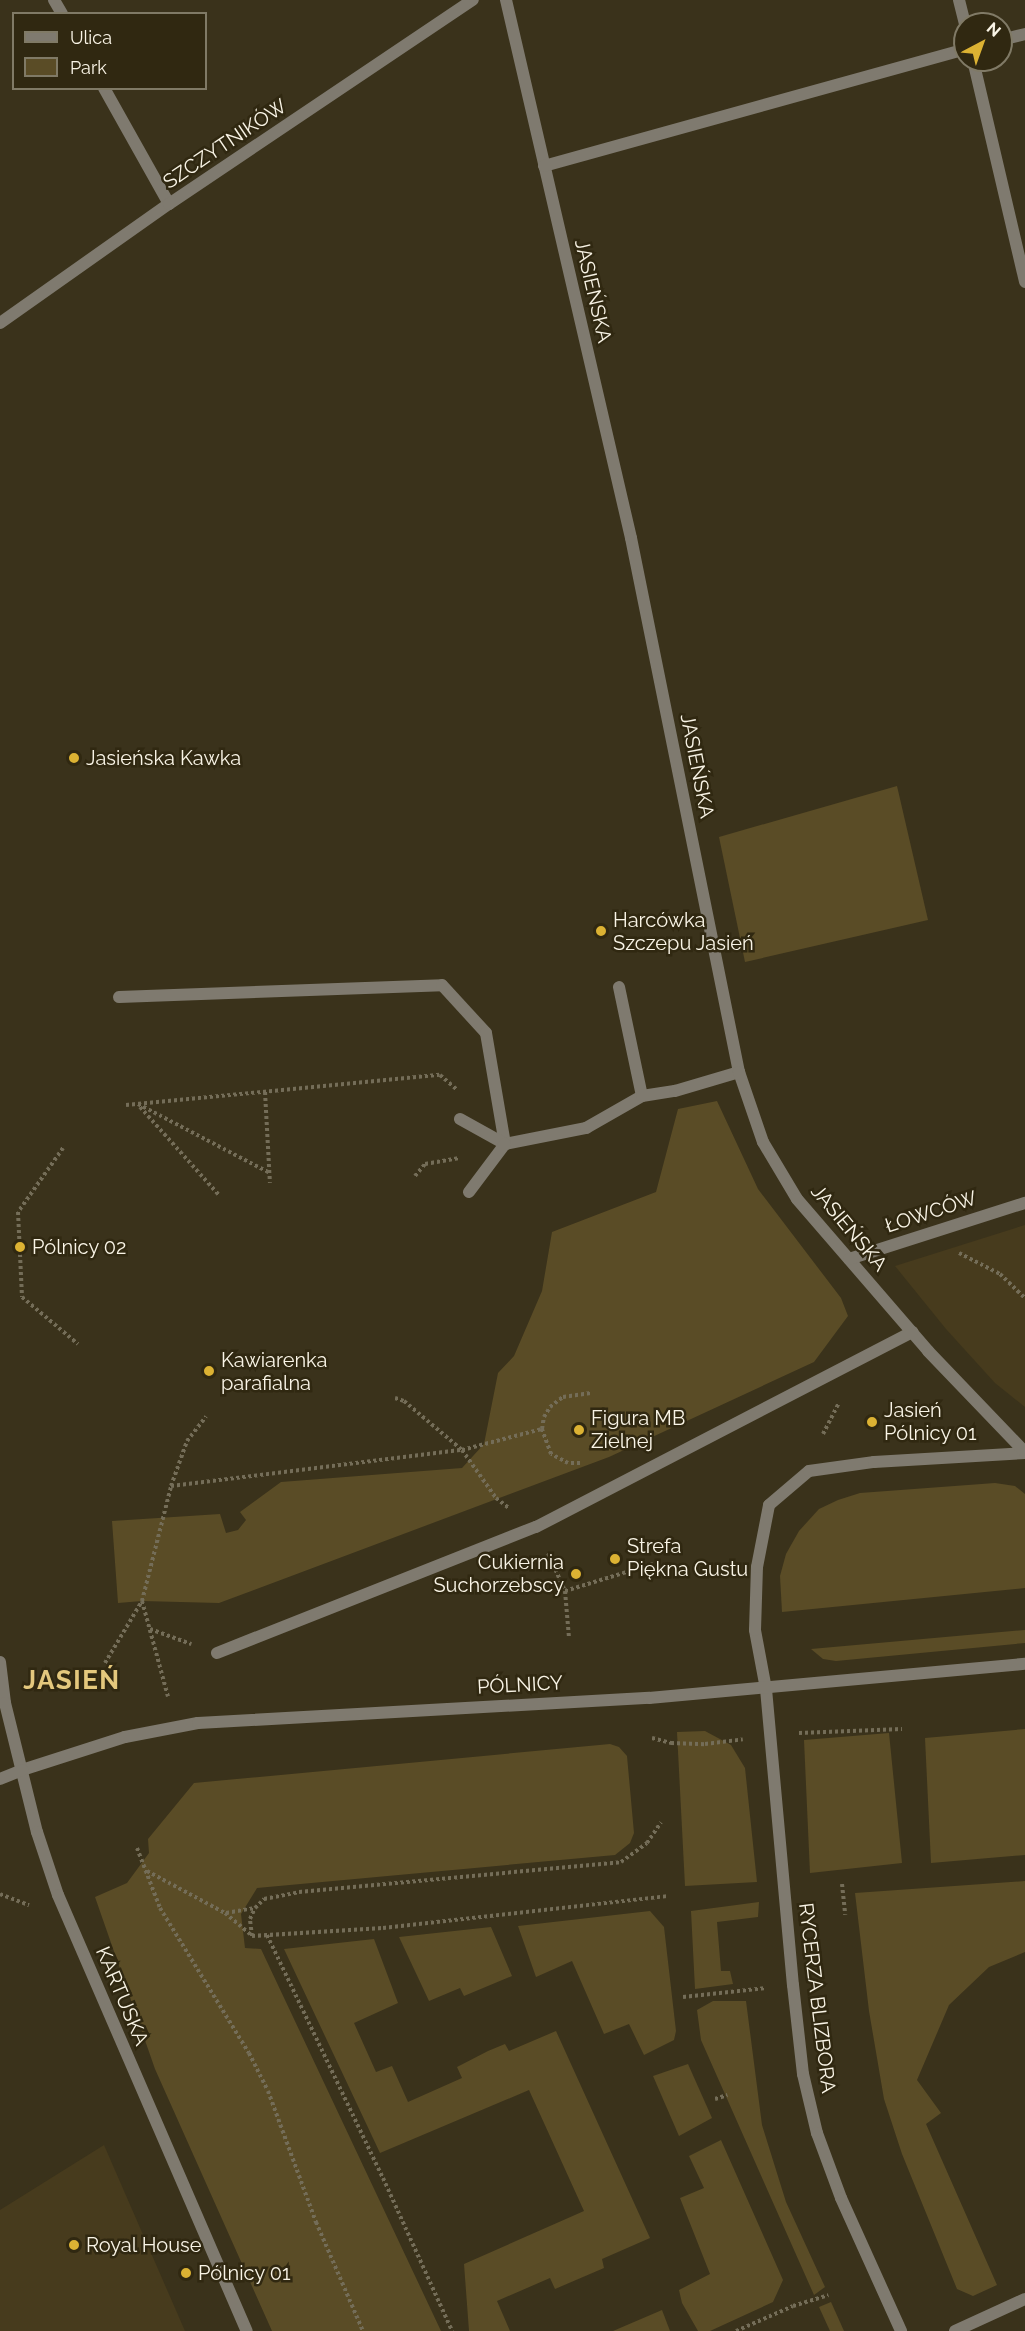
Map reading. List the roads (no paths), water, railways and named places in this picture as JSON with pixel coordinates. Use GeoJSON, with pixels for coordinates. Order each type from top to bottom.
{"type":"FeatureCollection","features":[{"type":"Feature","properties":{"kind":"street","name":"SZCZYTNIKÓW"},"geometry":{"type":"LineString","coordinates":[[0,323],[169,204],[473,0]]}},
{"type":"Feature","properties":{"kind":"street","name":"JASIEŃSKA"},"geometry":{"type":"LineString","coordinates":[[506,0],[631,538],[739,1072],[763,1142],[797,1199],[912,1332],[1025,1452]]}},
{"type":"Feature","properties":{"kind":"street"},"geometry":{"type":"LineString","coordinates":[[544,166],[953,52]]}},
{"type":"Feature","properties":{"kind":"street"},"geometry":{"type":"LineString","coordinates":[[976,72],[1025,282]]}},
{"type":"Feature","properties":{"kind":"street"},"geometry":{"type":"LineString","coordinates":[[105,90],[169,204]]}},
{"type":"Feature","properties":{"kind":"street"},"geometry":{"type":"LineString","coordinates":[[119,997],[442,986],[486,1033],[505,1144],[469,1192]]}},
{"type":"Feature","properties":{"kind":"street"},"geometry":{"type":"LineString","coordinates":[[619,987],[642,1096]]}},
{"type":"Feature","properties":{"kind":"street"},"geometry":{"type":"LineString","coordinates":[[460,1119],[505,1144],[586,1128],[642,1096],[675,1090],[739,1072]]}},
{"type":"Feature","properties":{"kind":"street","name":"ŁOWCÓW"},"geometry":{"type":"LineString","coordinates":[[849,1259],[1025,1203]]}},
{"type":"Feature","properties":{"kind":"street"},"geometry":{"type":"LineString","coordinates":[[217,1653],[536,1527],[912,1332]]}},
{"type":"Feature","properties":{"kind":"street","name":"RYCERZA BLIZBORA"},"geometry":{"type":"LineString","coordinates":[[901,2331],[841,2198],[817,2133],[803,2074],[792,1985],[766,1689],[754,1630],[757,1567],[769,1505],[809,1471],[874,1462],[1025,1452]]}},
{"type":"Feature","properties":{"kind":"street","name":"KARTUSKA"},"geometry":{"type":"LineString","coordinates":[[0,1662],[5,1703],[37,1832],[58,1895],[247,2331]]}},
{"type":"Feature","properties":{"kind":"street","name":"PÓLNICY"},"geometry":{"type":"LineString","coordinates":[[0,1779],[125,1737],[198,1723],[766,1689],[1025,1664]]}},
{"type":"Feature","properties":{"kind":"street"},"geometry":{"type":"LineString","coordinates":[[955,2331],[1025,2300]]}},
{"type":"Feature","properties":{"kind":"place","name":"Jasieńska Kawka"},"geometry":{"type":"Point","coordinates":[74,758]}},
{"type":"Feature","properties":{"kind":"place","name":"Harcówka Szczepu Jasień"},"geometry":{"type":"Point","coordinates":[601,931]}},
{"type":"Feature","properties":{"kind":"place","name":"Pólnicy 02"},"geometry":{"type":"Point","coordinates":[20,1247]}},
{"type":"Feature","properties":{"kind":"place","name":"Kawiarenka parafialna"},"geometry":{"type":"Point","coordinates":[209,1371]}},
{"type":"Feature","properties":{"kind":"place","name":"Jasień Pólnicy 01"},"geometry":{"type":"Point","coordinates":[872,1422]}},
{"type":"Feature","properties":{"kind":"place","name":"Figura MB Zielnej"},"geometry":{"type":"Point","coordinates":[579,1430]}},
{"type":"Feature","properties":{"kind":"place","name":"Strefa Piękna Gustu"},"geometry":{"type":"Point","coordinates":[615,1559]}},
{"type":"Feature","properties":{"kind":"place","name":"Cukiernia Suchorzebscy"},"geometry":{"type":"Point","coordinates":[576,1574]}},
{"type":"Feature","properties":{"kind":"place","name":"Royal House"},"geometry":{"type":"Point","coordinates":[74,2245]}},
{"type":"Feature","properties":{"kind":"place","name":"Pólnicy 01"},"geometry":{"type":"Point","coordinates":[186,2273]}},
{"type":"Feature","properties":{"kind":"district","name":"JASIEŃ"},"geometry":{"type":"Point","coordinates":[72,1681]}}]}
